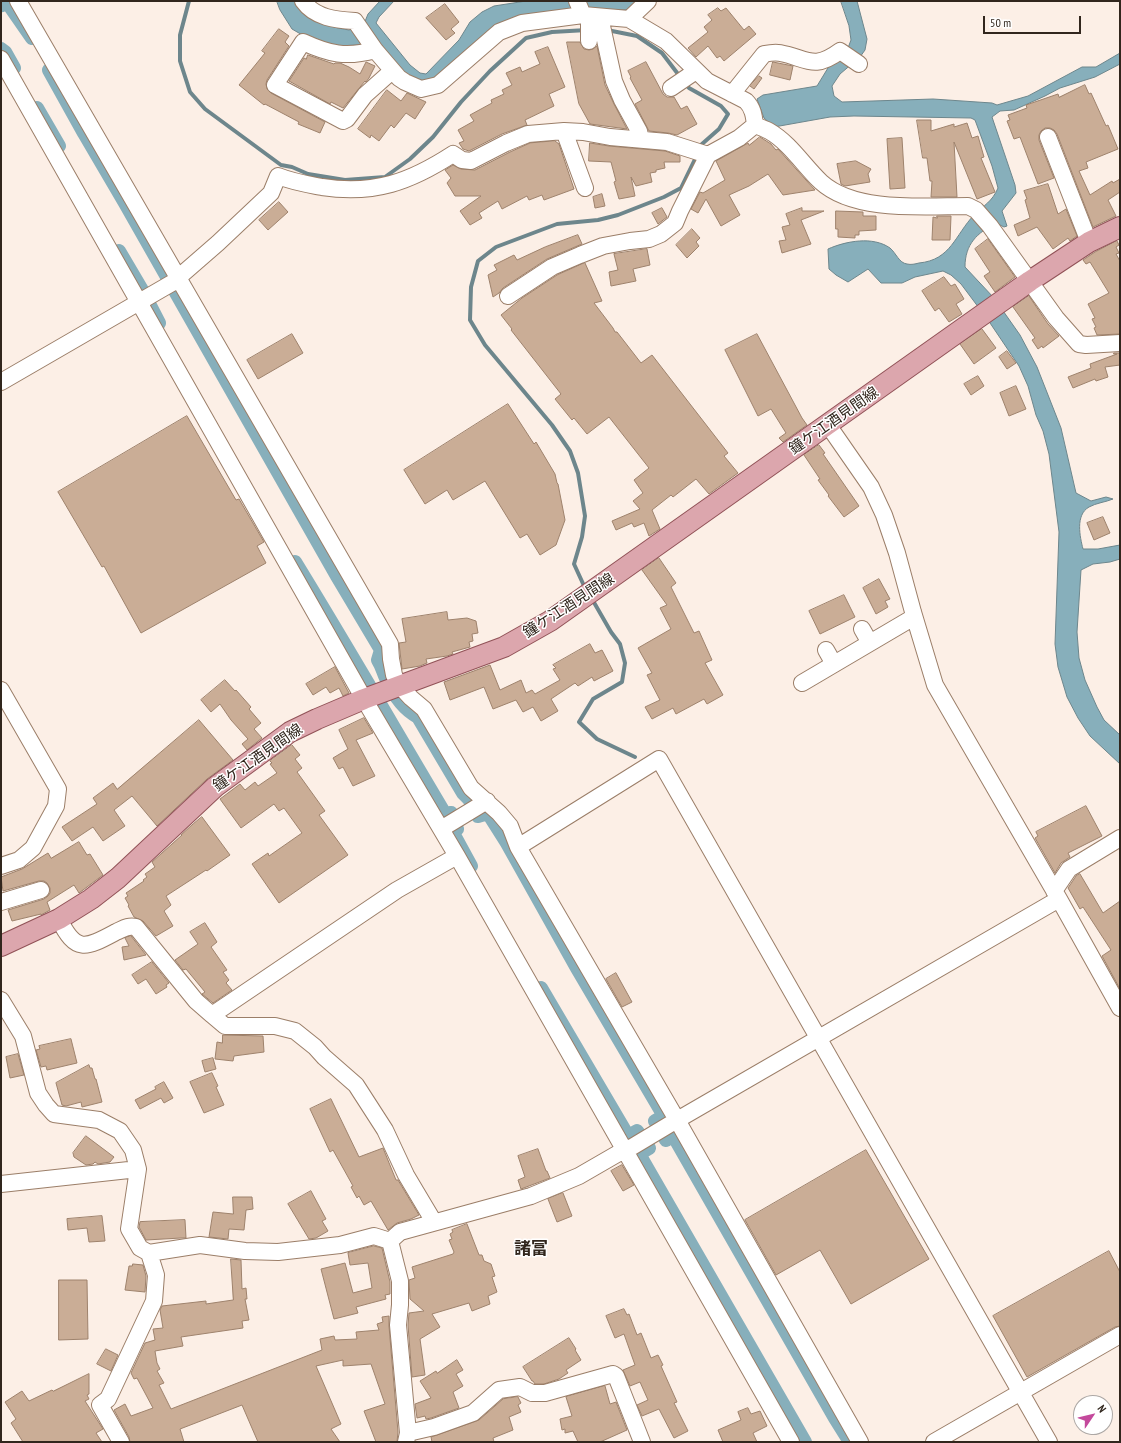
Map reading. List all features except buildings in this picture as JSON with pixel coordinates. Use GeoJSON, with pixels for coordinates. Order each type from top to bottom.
{"type":"FeatureCollection","features":[{"type":"Feature","properties":{"kind":"main road","name":"鐘ケ江酒見間線"},"geometry":{"type":"LineString","coordinates":[[1,946],[59,919],[91,899],[112,882],[215,787],[290,732],[317,719],[397,686],[504,647],[550,621],[1001,301],[1089,242],[1120,227]]}},
{"type":"Feature","properties":{"kind":"street"},"geometry":{"type":"LineString","coordinates":[[18,1],[171,264],[175,281],[390,644],[392,664],[397,686],[424,709],[471,788],[487,801],[510,826],[518,847],[674,1121],[860,1442]]}},
{"type":"Feature","properties":{"kind":"street"},"geometry":{"type":"LineString","coordinates":[[303,1],[318,14],[333,20],[355,21],[392,71],[405,82],[421,89],[438,85],[499,32],[522,23],[587,12],[629,19],[666,41],[707,81],[746,101],[753,112],[755,125]]}},
{"type":"Feature","properties":{"kind":"street"},"geometry":{"type":"LineString","coordinates":[[629,19],[648,1]]}},
{"type":"Feature","properties":{"kind":"street"},"geometry":{"type":"LineString","coordinates":[[587,12],[589,41]]}},
{"type":"Feature","properties":{"kind":"street"},"geometry":{"type":"LineString","coordinates":[[587,12],[622,100],[639,131],[641,139]]}},
{"type":"Feature","properties":{"kind":"street"},"geometry":{"type":"LineString","coordinates":[[375,50],[362,54],[342,55],[323,52],[303,42],[275,85],[342,121],[347,120],[365,95],[392,71]]}},
{"type":"Feature","properties":{"kind":"street"},"geometry":{"type":"LineString","coordinates":[[732,94],[764,54],[779,52],[813,63],[821,62],[840,51],[859,64]]}},
{"type":"Feature","properties":{"kind":"street"},"geometry":{"type":"LineString","coordinates":[[1,59],[142,301],[456,856],[628,1149],[791,1442]]}},
{"type":"Feature","properties":{"kind":"street"},"geometry":{"type":"LineString","coordinates":[[671,88],[696,70]]}},
{"type":"Feature","properties":{"kind":"street"},"geometry":{"type":"LineString","coordinates":[[508,296],[552,267],[580,255],[603,246],[649,239],[661,234],[676,223],[683,205],[700,174],[708,155],[739,138],[755,125]]}},
{"type":"Feature","properties":{"kind":"street"},"geometry":{"type":"LineString","coordinates":[[755,125],[775,136],[789,148],[822,182],[837,194],[865,203],[911,206],[968,206],[976,210],[990,226],[1056,318],[1079,344],[1120,343]]}},
{"type":"Feature","properties":{"kind":"street"},"geometry":{"type":"LineString","coordinates":[[564,131],[585,188]]}},
{"type":"Feature","properties":{"kind":"street"},"geometry":{"type":"LineString","coordinates":[[1,382],[175,281],[262,203],[271,193],[278,176],[295,182],[328,188],[349,190],[368,189],[395,183],[414,176],[453,154],[462,160],[472,161],[506,143],[528,134],[564,131],[667,142],[708,155]]}},
{"type":"Feature","properties":{"kind":"street"},"geometry":{"type":"LineString","coordinates":[[1048,137],[1089,242]]}},
{"type":"Feature","properties":{"kind":"street"},"geometry":{"type":"LineString","coordinates":[[828,425],[871,487],[884,515],[897,553],[934,685],[1057,895],[1120,1008]]}},
{"type":"Feature","properties":{"kind":"street"},"geometry":{"type":"LineString","coordinates":[[802,683],[914,617]]}},
{"type":"Feature","properties":{"kind":"street"},"geometry":{"type":"LineString","coordinates":[[862,629],[870,643]]}},
{"type":"Feature","properties":{"kind":"street"},"geometry":{"type":"LineString","coordinates":[[826,650],[834,664]]}},
{"type":"Feature","properties":{"kind":"street"},"geometry":{"type":"LineString","coordinates":[[1,690],[58,789],[56,806],[33,848],[19,860],[1,866]]}},
{"type":"Feature","properties":{"kind":"street"},"geometry":{"type":"LineString","coordinates":[[518,847],[659,759],[1048,1442]]}},
{"type":"Feature","properties":{"kind":"street"},"geometry":{"type":"LineString","coordinates":[[441,829],[487,801]]}},
{"type":"Feature","properties":{"kind":"street"},"geometry":{"type":"LineString","coordinates":[[390,1241],[400,1232],[531,1196],[579,1176],[628,1149],[818,1039],[1057,895],[1069,869],[1120,838]]}},
{"type":"Feature","properties":{"kind":"street"},"geometry":{"type":"LineString","coordinates":[[212,1015],[397,890],[456,856]]}},
{"type":"Feature","properties":{"kind":"street"},"geometry":{"type":"LineString","coordinates":[[1,902],[41,890]]}},
{"type":"Feature","properties":{"kind":"street"},"geometry":{"type":"LineString","coordinates":[[59,919],[66,933],[73,941],[81,945],[95,943],[130,926],[136,927],[196,1001],[225,1026],[275,1026],[295,1031],[315,1047],[324,1058],[356,1085],[385,1130],[406,1175],[434,1222]]}},
{"type":"Feature","properties":{"kind":"street"},"geometry":{"type":"LineString","coordinates":[[1,1000],[23,1036],[38,1093],[46,1105],[54,1114],[99,1120],[120,1131],[133,1150],[138,1169],[129,1229],[140,1248],[149,1253],[200,1245],[245,1251],[278,1252],[340,1245],[374,1236],[390,1241]]}},
{"type":"Feature","properties":{"kind":"street"},"geometry":{"type":"LineString","coordinates":[[1,1184],[138,1169]]}},
{"type":"Feature","properties":{"kind":"street"},"geometry":{"type":"LineString","coordinates":[[390,1241],[400,1281],[398,1325],[407,1437],[473,1413],[499,1390],[520,1387],[532,1393],[545,1393],[613,1374],[616,1376],[642,1442]]}},
{"type":"Feature","properties":{"kind":"street"},"geometry":{"type":"LineString","coordinates":[[120,1442],[100,1405],[108,1399],[154,1301],[156,1275],[149,1253]]}},
{"type":"Feature","properties":{"kind":"street"},"geometry":{"type":"LineString","coordinates":[[934,1442],[1120,1335]]}},
{"type":"Feature","properties":{"kind":"water"},"geometry":{"type":"Polygon","coordinates":[[[277,1],[296,1],[324,24],[349,30],[364,24],[368,14],[380,1],[394,1],[379,17],[376,23],[410,65],[420,73],[426,74],[459,40],[470,22],[482,12],[494,6],[526,1],[638,1],[628,10],[588,9],[499,25],[483,35],[467,53],[430,82],[409,81],[376,41],[359,45],[336,46],[304,36],[292,29],[280,10],[277,1]]]}},
{"type":"Feature","properties":{"kind":"water"},"geometry":{"type":"Polygon","coordinates":[[[841,1],[857,1],[867,39],[865,50],[860,57],[840,74],[832,86],[834,96],[842,102],[933,99],[992,103],[997,105],[1028,96],[1082,67],[1096,67],[1120,53],[1120,64],[1095,77],[1060,88],[1014,110],[1000,111],[992,117],[1015,185],[1016,193],[1002,211],[1007,226],[1004,227],[996,223],[978,235],[973,240],[967,252],[965,267],[994,298],[1020,335],[1037,367],[1061,428],[1076,493],[1091,501],[1106,497],[1113,499],[1089,507],[1082,515],[1080,521],[1080,533],[1083,549],[1098,549],[1120,545],[1120,559],[1093,564],[1081,570],[1077,632],[1079,658],[1085,680],[1104,720],[1120,735],[1120,764],[1090,736],[1078,718],[1067,697],[1058,667],[1055,644],[1059,532],[1049,454],[1028,386],[1019,366],[988,320],[961,284],[951,275],[943,271],[915,277],[902,283],[881,283],[868,269],[848,282],[829,269],[828,249],[851,242],[868,241],[883,244],[890,248],[902,262],[908,264],[930,261],[945,252],[967,223],[996,193],[998,188],[992,166],[975,120],[971,118],[854,116],[830,117],[774,127],[764,118],[757,99],[763,95],[817,86],[831,63],[848,48],[851,40],[849,26],[841,1]]]}},
{"type":"Feature","properties":{"kind":"waterway"},"geometry":{"type":"LineString","coordinates":[[189,1],[180,35],[180,61],[190,92],[205,109],[281,165],[292,167],[308,174],[345,180],[385,177],[410,159],[433,137],[461,102],[490,71],[526,38],[552,32],[587,30]]}},
{"type":"Feature","properties":{"kind":"waterway"},"geometry":{"type":"LineString","coordinates":[[1,4],[2,5],[7,2],[32,38]]}},
{"type":"Feature","properties":{"kind":"waterway"},"geometry":{"type":"LineString","coordinates":[[607,30],[637,36],[662,53],[681,78]]}},
{"type":"Feature","properties":{"kind":"waterway"},"geometry":{"type":"LineString","coordinates":[[1,49],[5,52],[14,68]]}},
{"type":"Feature","properties":{"kind":"waterway"},"geometry":{"type":"LineString","coordinates":[[49,70],[337,576],[381,650],[378,660],[392,690],[403,705],[418,717],[478,816],[488,813],[507,843],[577,968],[664,1116],[655,1121],[666,1140],[673,1135],[850,1442]]}},
{"type":"Feature","properties":{"kind":"waterway"},"geometry":{"type":"LineString","coordinates":[[685,83],[689,88],[721,106],[728,114],[719,129],[702,144],[700,148]]}},
{"type":"Feature","properties":{"kind":"waterway"},"geometry":{"type":"LineString","coordinates":[[37,108],[59,146]]}},
{"type":"Feature","properties":{"kind":"waterway"},"geometry":{"type":"LineString","coordinates":[[585,588],[574,564],[582,537],[585,516],[578,473],[570,451],[552,425],[485,345],[470,320],[471,287],[478,261],[496,247],[557,224],[598,220],[618,215],[664,197],[681,188],[697,155]]}},
{"type":"Feature","properties":{"kind":"waterway"},"geometry":{"type":"LineString","coordinates":[[119,251],[159,323]]}},
{"type":"Feature","properties":{"kind":"waterway"},"geometry":{"type":"LineString","coordinates":[[295,562],[445,814],[451,813],[457,829],[453,833],[471,866]]}},
{"type":"Feature","properties":{"kind":"waterway"},"geometry":{"type":"LineString","coordinates":[[592,599],[611,632],[620,644],[625,663],[622,682],[593,699],[579,722],[597,739],[635,757]]}},
{"type":"Feature","properties":{"kind":"waterway"},"geometry":{"type":"LineString","coordinates":[[541,988],[628,1136],[637,1131],[649,1148],[639,1154],[805,1442]]}},
{"type":"Feature","properties":{"kind":"district","name":"諸富"},"geometry":{"type":"Point","coordinates":[531,1249]}}]}
